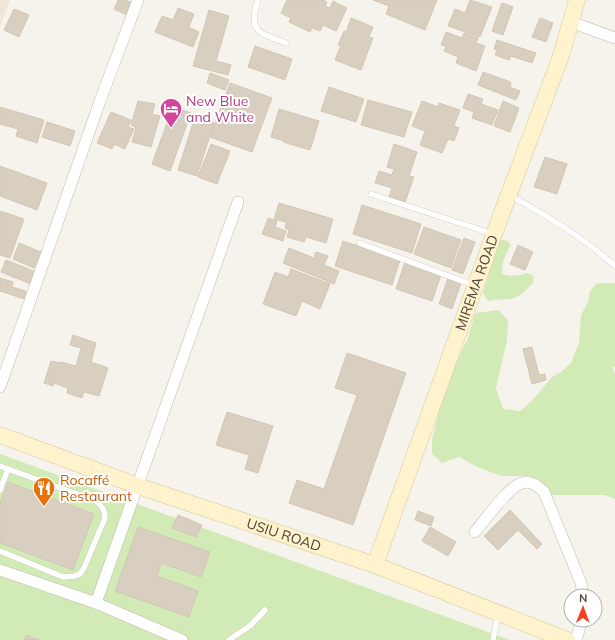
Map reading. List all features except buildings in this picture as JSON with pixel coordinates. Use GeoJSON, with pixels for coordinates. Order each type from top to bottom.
{"type":"FeatureCollection","features":[{"type":"Feature","properties":{"kind":"street"},"geometry":{"type":"LineString","coordinates":[[0,387],[100,101],[138,0]]}},
{"type":"Feature","properties":{"kind":"street","name":"MIREMA ROAD"},"geometry":{"type":"LineString","coordinates":[[375,565],[525,148],[558,63],[571,22],[574,1]]}},
{"type":"Feature","properties":{"kind":"street"},"geometry":{"type":"LineString","coordinates":[[571,22],[615,38]]}},
{"type":"Feature","properties":{"kind":"street"},"geometry":{"type":"LineString","coordinates":[[96,603],[238,202]]}},
{"type":"Feature","properties":{"kind":"street","name":"USIU ROAD"},"geometry":{"type":"LineString","coordinates":[[0,435],[138,486],[375,565],[567,640]]}},
{"type":"Feature","properties":{"kind":"street"},"geometry":{"type":"LineString","coordinates":[[474,532],[512,488],[522,482],[535,484],[544,492],[581,588]]}},
{"type":"Feature","properties":{"kind":"street"},"geometry":{"type":"LineString","coordinates":[[0,570],[96,603],[182,640]]}},
{"type":"Feature","properties":{"kind":"street"},"geometry":{"type":"LineString","coordinates":[[576,640],[580,628]]}},
{"type":"Feature","properties":{"kind":"lane"},"geometry":{"type":"LineString","coordinates":[[258,0],[254,14],[256,27],[260,33],[286,42]]}},
{"type":"Feature","properties":{"kind":"lane"},"geometry":{"type":"LineString","coordinates":[[371,194],[494,234]]}},
{"type":"Feature","properties":{"kind":"lane"},"geometry":{"type":"LineString","coordinates":[[509,195],[541,212],[604,256],[615,266]]}},
{"type":"Feature","properties":{"kind":"lane"},"geometry":{"type":"LineString","coordinates":[[359,243],[475,286]]}},
{"type":"Feature","properties":{"kind":"lane"},"geometry":{"type":"LineString","coordinates":[[0,466],[96,501],[102,506],[106,518],[84,568],[80,574],[75,576],[63,576],[0,551]]}},
{"type":"Feature","properties":{"kind":"lane"},"geometry":{"type":"LineString","coordinates":[[0,490],[8,468]]}},
{"type":"Feature","properties":{"kind":"lane"},"geometry":{"type":"LineString","coordinates":[[229,640],[251,625],[265,610]]}},
{"type":"Feature","properties":{"kind":"lane"},"geometry":{"type":"LineString","coordinates":[[493,640],[498,613]]}},
{"type":"Feature","properties":{"kind":"shaded area"},"geometry":{"type":"Polygon","coordinates":[[[0,0],[10,0],[0,27],[0,0]]]}},
{"type":"Feature","properties":{"kind":"green space"},"geometry":{"type":"Polygon","coordinates":[[[499,241],[508,241],[511,245],[504,259],[502,274],[514,276],[527,273],[534,276],[533,283],[517,297],[488,301],[483,293],[499,241]]]}},
{"type":"Feature","properties":{"kind":"green space"},"geometry":{"type":"Polygon","coordinates":[[[597,283],[615,283],[615,367],[612,367],[615,374],[615,499],[605,495],[541,495],[530,476],[502,476],[477,467],[459,457],[442,463],[432,454],[432,439],[441,404],[456,363],[468,338],[475,313],[498,310],[508,321],[507,340],[496,388],[503,409],[520,411],[533,400],[551,378],[571,363],[579,343],[581,315],[588,302],[590,291],[597,283]]]}},
{"type":"Feature","properties":{"kind":"green space"},"geometry":{"type":"Polygon","coordinates":[[[0,454],[510,640],[0,640],[0,454]]]}},
{"type":"Feature","properties":{"kind":"place","name":"New Blue and White"},"geometry":{"type":"Point","coordinates":[171,128]}},
{"type":"Feature","properties":{"kind":"place","name":"Rocaffé Restaurant"},"geometry":{"type":"Point","coordinates":[44,508]}}]}
